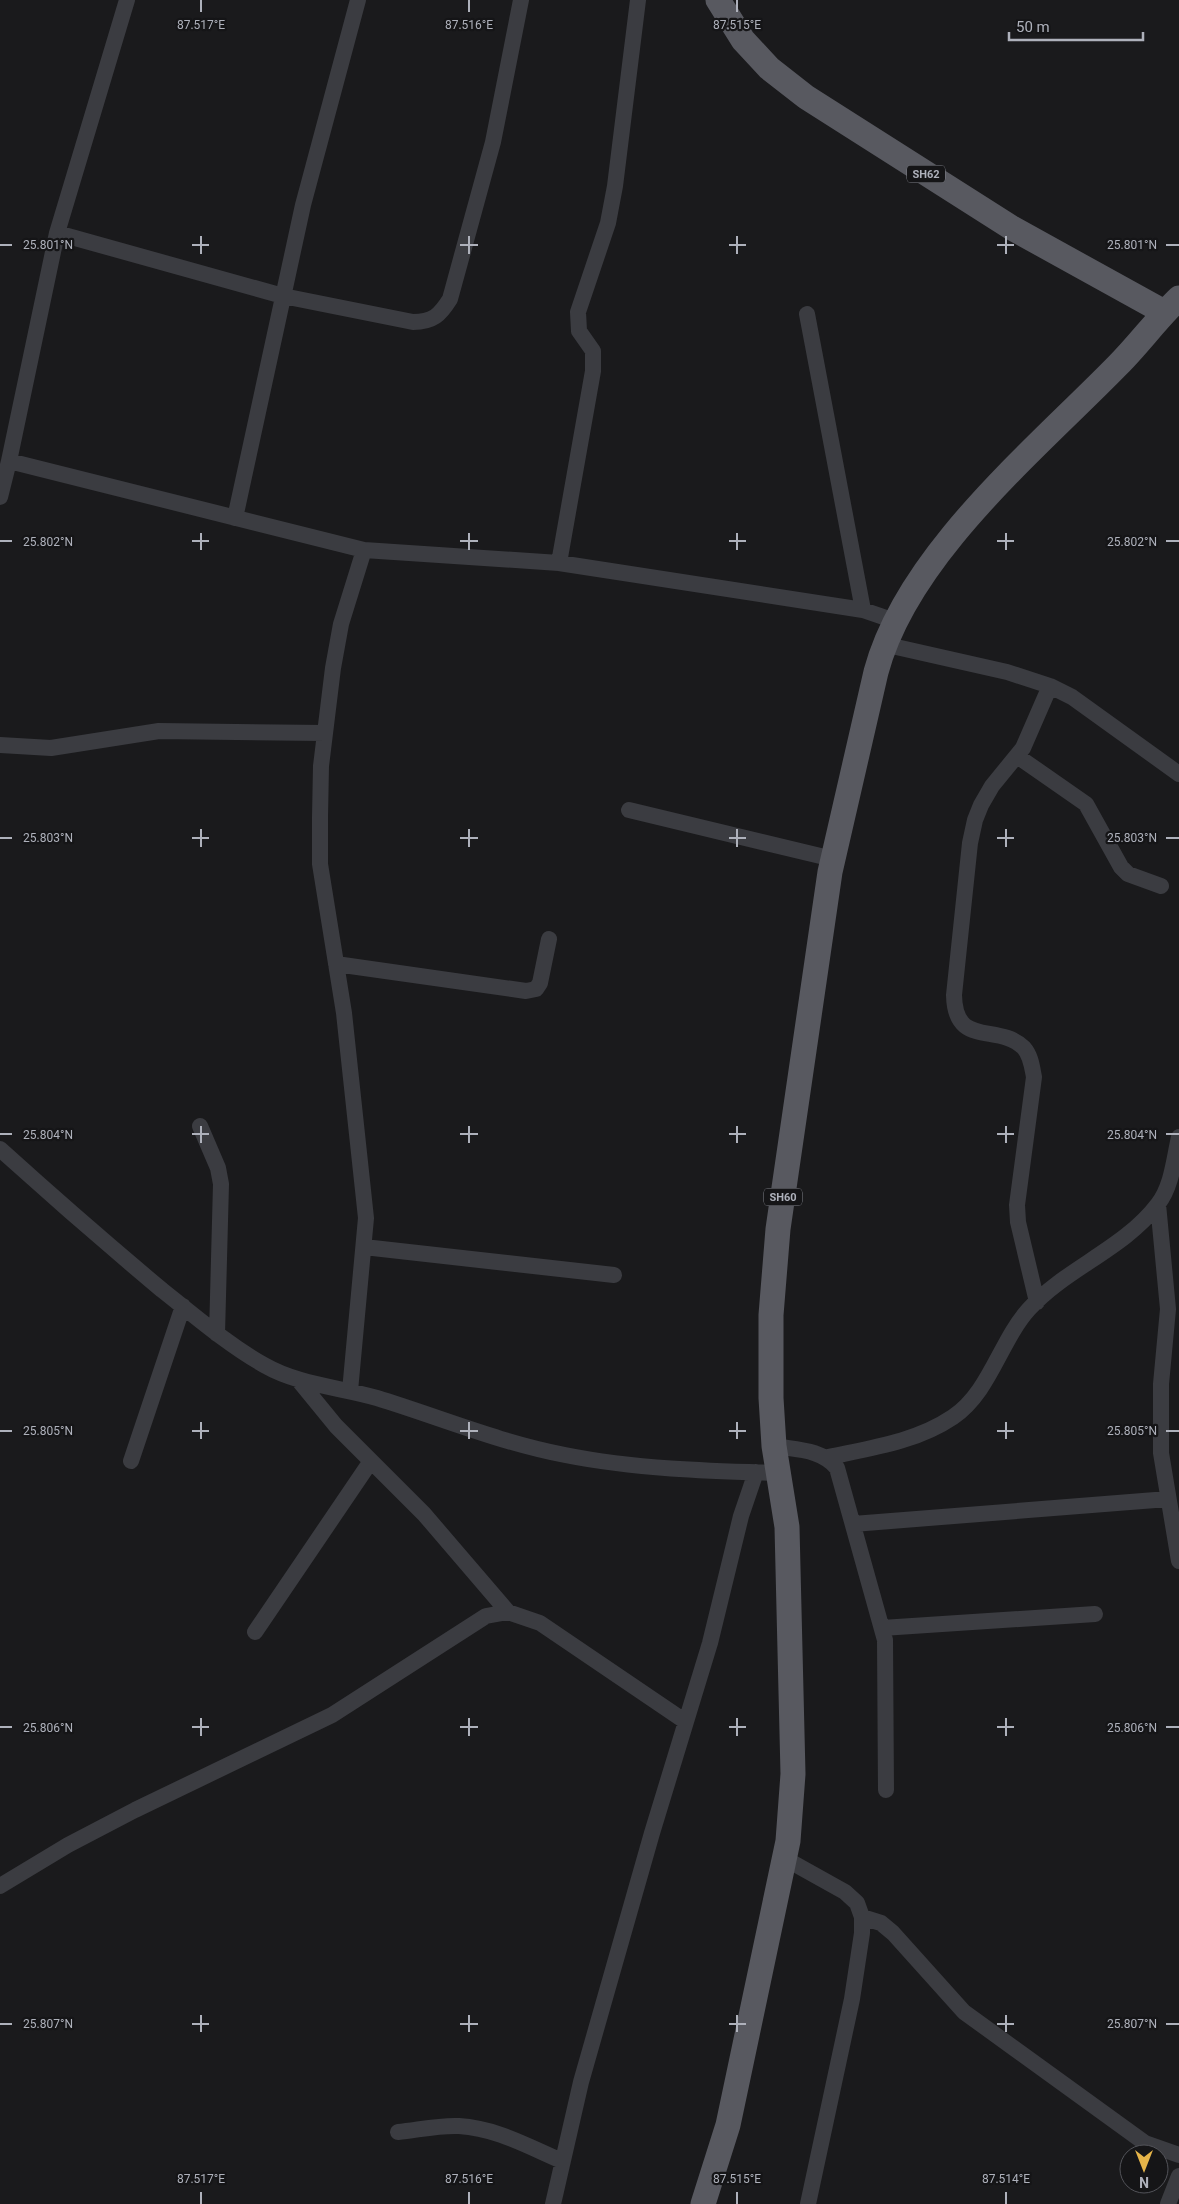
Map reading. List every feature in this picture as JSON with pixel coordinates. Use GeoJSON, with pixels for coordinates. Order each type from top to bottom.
{"type":"FeatureCollection","features":[{"type":"Feature","properties":{"kind":"main road","name":"SH62"},"geometry":{"type":"LineString","coordinates":[[718,0],[744,40],[769,68],[806,98],[1012,228],[1174,311]]}},
{"type":"Feature","properties":{"kind":"main road","name":"SH60"},"geometry":{"type":"LineString","coordinates":[[703,2204],[728,2125],[788,1841],[793,1774],[787,1527],[767,1473],[774,1446],[771,1398],[771,1314],[778,1229],[833,859],[883,644],[894,621],[934,560],[974,510],[1174,311]]}},
{"type":"Feature","properties":{"kind":"street"},"geometry":{"type":"LineString","coordinates":[[0,497],[57,233],[127,0]]}},
{"type":"Feature","properties":{"kind":"street"},"geometry":{"type":"LineString","coordinates":[[235,518],[303,205],[358,0]]}},
{"type":"Feature","properties":{"kind":"street"},"geometry":{"type":"LineString","coordinates":[[57,233],[283,296],[414,322],[427,322],[440,316],[450,299],[493,142],[521,0]]}},
{"type":"Feature","properties":{"kind":"street"},"geometry":{"type":"LineString","coordinates":[[559,563],[593,371],[593,351],[579,331],[578,312],[608,222],[615,186],[638,0]]}},
{"type":"Feature","properties":{"kind":"street"},"geometry":{"type":"LineString","coordinates":[[806,314],[863,610]]}},
{"type":"Feature","properties":{"kind":"street"},"geometry":{"type":"LineString","coordinates":[[5,467],[235,518],[364,550],[559,563],[863,610],[894,621]]}},
{"type":"Feature","properties":{"kind":"street"},"geometry":{"type":"LineString","coordinates":[[350,1391],[366,1218],[344,1013],[320,864],[321,766],[341,624],[364,550]]}},
{"type":"Feature","properties":{"kind":"street"},"geometry":{"type":"LineString","coordinates":[[883,644],[1007,672],[1050,686],[1072,696],[1179,774]]}},
{"type":"Feature","properties":{"kind":"street"},"geometry":{"type":"LineString","coordinates":[[1037,1302],[1018,1222],[1018,1206],[1034,1077],[1031,1060],[1025,1049],[1015,1042],[976,1032],[965,1027],[955,1009],[970,843],[975,820],[992,786],[1017,756],[1033,729],[1050,686]]}},
{"type":"Feature","properties":{"kind":"street"},"geometry":{"type":"LineString","coordinates":[[0,745],[51,748],[158,731],[325,733]]}},
{"type":"Feature","properties":{"kind":"street"},"geometry":{"type":"LineString","coordinates":[[1017,756],[1086,804],[1093,812],[1121,867],[1128,874],[1161,886]]}},
{"type":"Feature","properties":{"kind":"street"},"geometry":{"type":"LineString","coordinates":[[629,810],[833,859]]}},
{"type":"Feature","properties":{"kind":"street"},"geometry":{"type":"LineString","coordinates":[[336,964],[526,990],[536,989],[540,983],[549,939]]}},
{"type":"Feature","properties":{"kind":"street"},"geometry":{"type":"LineString","coordinates":[[200,1126],[218,1168],[221,1184],[216,1334]]}},
{"type":"Feature","properties":{"kind":"street"},"geometry":{"type":"LineString","coordinates":[[774,1446],[828,1457],[897,1442],[928,1431],[955,1415],[982,1384],[1017,1324],[1037,1302],[1064,1278],[1123,1237],[1158,1204],[1166,1191],[1179,1137]]}},
{"type":"Feature","properties":{"kind":"street"},"geometry":{"type":"LineString","coordinates":[[0,1149],[96,1236],[216,1334],[265,1366],[300,1382],[350,1391],[504,1440],[564,1455],[624,1464],[767,1473],[740,1516],[710,1643],[581,2082],[553,2204]]}},
{"type":"Feature","properties":{"kind":"street"},"geometry":{"type":"LineString","coordinates":[[1158,1204],[1168,1310],[1159,1427],[1171,1467],[1168,1499],[1179,1561]]}},
{"type":"Feature","properties":{"kind":"street"},"geometry":{"type":"LineString","coordinates":[[364,1247],[614,1275]]}},
{"type":"Feature","properties":{"kind":"street"},"geometry":{"type":"LineString","coordinates":[[131,1461],[183,1306]]}},
{"type":"Feature","properties":{"kind":"street"},"geometry":{"type":"LineString","coordinates":[[300,1382],[336,1426],[424,1514],[508,1612]]}},
{"type":"Feature","properties":{"kind":"street"},"geometry":{"type":"LineString","coordinates":[[828,1457],[837,1468],[885,1640],[886,1790]]}},
{"type":"Feature","properties":{"kind":"street"},"geometry":{"type":"LineString","coordinates":[[255,1632],[371,1461]]}},
{"type":"Feature","properties":{"kind":"street"},"geometry":{"type":"LineString","coordinates":[[853,1524],[1168,1499]]}},
{"type":"Feature","properties":{"kind":"street"},"geometry":{"type":"LineString","coordinates":[[0,1886],[84,1836],[332,1715],[486,1616],[508,1612],[540,1623],[686,1722]]}},
{"type":"Feature","properties":{"kind":"street"},"geometry":{"type":"LineString","coordinates":[[882,1628],[1095,1614]]}},
{"type":"Feature","properties":{"kind":"street"},"geometry":{"type":"LineString","coordinates":[[784,1858],[845,1892],[857,1903],[862,1917],[862,1933],[852,1999],[808,2204]]}},
{"type":"Feature","properties":{"kind":"street"},"geometry":{"type":"LineString","coordinates":[[862,1917],[881,1923],[893,1933],[964,2012],[1145,2143],[1179,2156]]}},
{"type":"Feature","properties":{"kind":"street"},"geometry":{"type":"LineString","coordinates":[[398,2132],[445,2126],[474,2128],[500,2134],[562,2161]]}}]}
